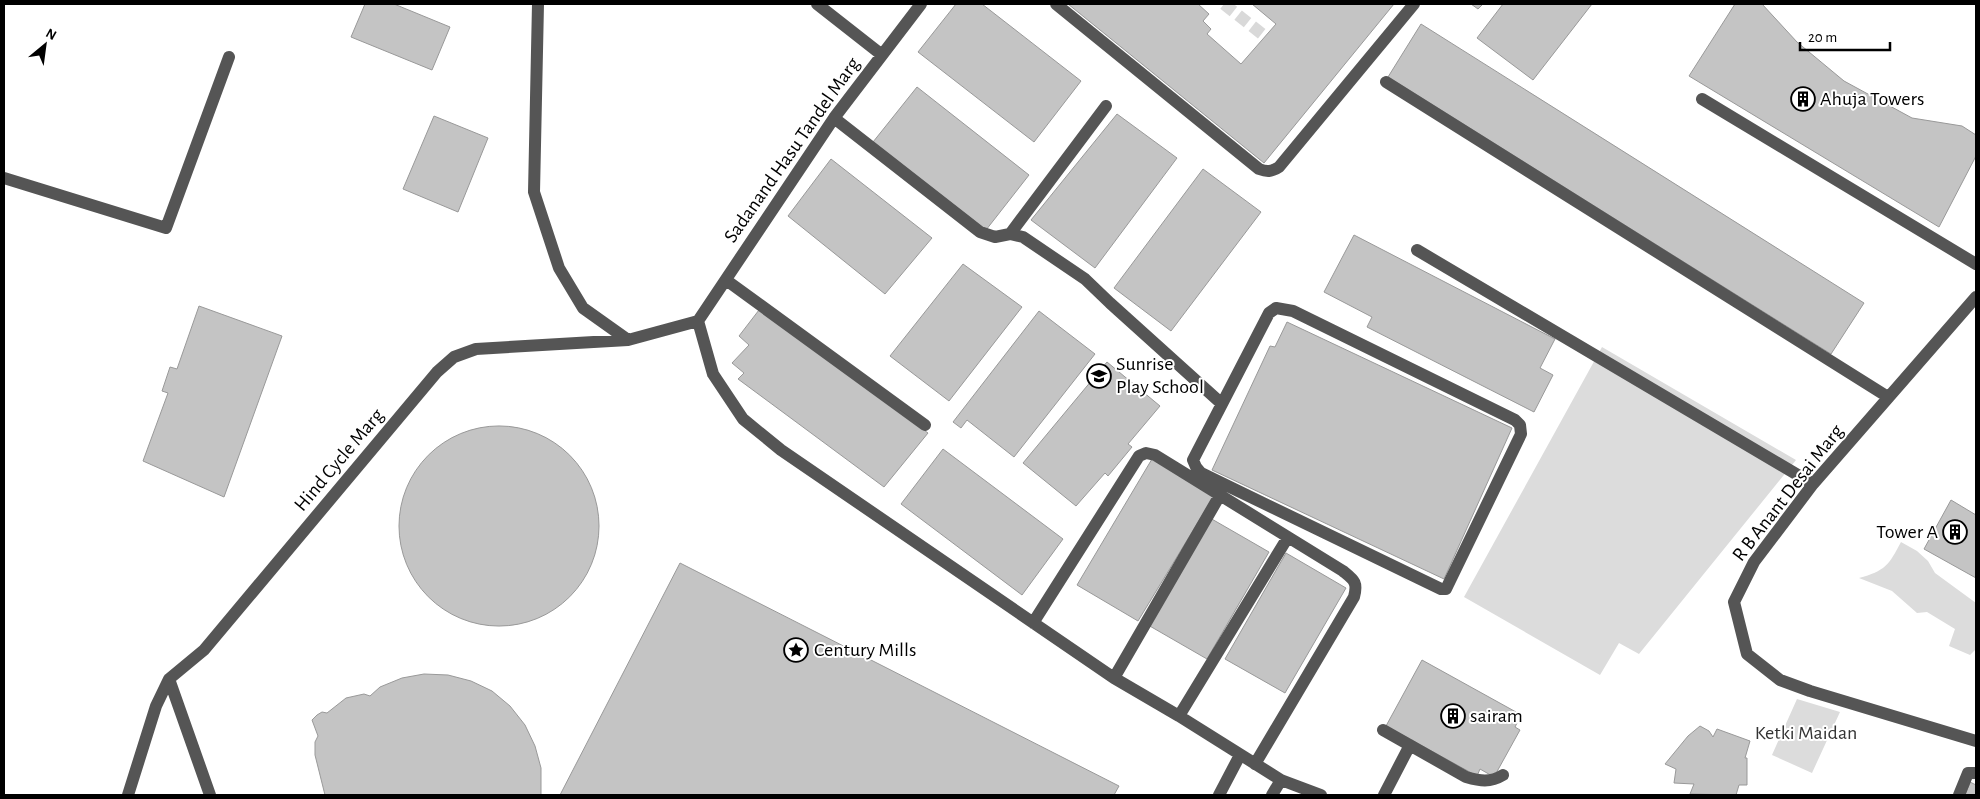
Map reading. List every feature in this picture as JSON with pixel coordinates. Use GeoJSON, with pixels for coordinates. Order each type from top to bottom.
{"type":"FeatureCollection","features":[{"type":"Feature","properties":{"kind":"street"},"geometry":{"type":"LineString","coordinates":[[538,4],[534,192],[559,268],[583,308],[628,340]]}},
{"type":"Feature","properties":{"kind":"street"},"geometry":{"type":"LineString","coordinates":[[817,4],[832,9],[882,55]]}},
{"type":"Feature","properties":{"kind":"street","name":"Sadanand Hasu Tandel Marg"},"geometry":{"type":"LineString","coordinates":[[698,320],[834,118],[921,4]]}},
{"type":"Feature","properties":{"kind":"street"},"geometry":{"type":"LineString","coordinates":[[1056,4],[1259,169],[1266,172],[1273,171],[1279,167],[1414,4]]}},
{"type":"Feature","properties":{"kind":"street"},"geometry":{"type":"LineString","coordinates":[[4,178],[166,228],[229,57]]}},
{"type":"Feature","properties":{"kind":"street"},"geometry":{"type":"LineString","coordinates":[[1386,82],[1888,397]]}},
{"type":"Feature","properties":{"kind":"street"},"geometry":{"type":"LineString","coordinates":[[1702,99],[1976,264]]}},
{"type":"Feature","properties":{"kind":"street"},"geometry":{"type":"LineString","coordinates":[[1010,234],[1106,106]]}},
{"type":"Feature","properties":{"kind":"street"},"geometry":{"type":"LineString","coordinates":[[834,118],[980,232],[996,237],[1010,234],[1023,237],[1085,279],[1222,404]]}},
{"type":"Feature","properties":{"kind":"street"},"geometry":{"type":"LineString","coordinates":[[1417,250],[1813,484]]}},
{"type":"Feature","properties":{"kind":"street"},"geometry":{"type":"LineString","coordinates":[[726,280],[925,425]]}},
{"type":"Feature","properties":{"kind":"street","name":"R B Anant Desai Marg"},"geometry":{"type":"LineString","coordinates":[[1976,297],[1813,484],[1754,562],[1734,602],[1747,654],[1780,680],[1976,741]]}},
{"type":"Feature","properties":{"kind":"street"},"geometry":{"type":"LineString","coordinates":[[1276,308],[1285,308],[1515,420],[1520,425],[1522,434],[1450,583],[1441,590],[1201,473],[1193,460],[1222,404],[1269,313],[1276,308]]}},
{"type":"Feature","properties":{"kind":"street"},"geometry":{"type":"LineString","coordinates":[[698,320],[714,374],[743,419],[781,450],[1114,678],[1281,780],[1322,795]]}},
{"type":"Feature","properties":{"kind":"street","name":"Hind Cycle Marg"},"geometry":{"type":"LineString","coordinates":[[128,795],[156,706],[169,679],[204,650],[437,372],[454,357],[476,349],[628,340],[698,320]]}},
{"type":"Feature","properties":{"kind":"street"},"geometry":{"type":"LineString","coordinates":[[1033,622],[1139,456],[1146,453],[1155,455],[1343,571],[1354,580],[1356,588],[1354,597],[1255,764]]}},
{"type":"Feature","properties":{"kind":"street"},"geometry":{"type":"LineString","coordinates":[[1114,678],[1220,495]]}},
{"type":"Feature","properties":{"kind":"street"},"geometry":{"type":"LineString","coordinates":[[1179,716],[1288,537]]}},
{"type":"Feature","properties":{"kind":"street"},"geometry":{"type":"LineString","coordinates":[[169,679],[210,795]]}},
{"type":"Feature","properties":{"kind":"street"},"geometry":{"type":"LineString","coordinates":[[1383,730],[1466,777],[1480,781],[1495,780],[1503,775]]}},
{"type":"Feature","properties":{"kind":"street"},"geometry":{"type":"LineString","coordinates":[[1384,795],[1410,745]]}},
{"type":"Feature","properties":{"kind":"street"},"geometry":{"type":"LineString","coordinates":[[1219,795],[1240,755]]}},
{"type":"Feature","properties":{"kind":"street"},"geometry":{"type":"LineString","coordinates":[[1958,795],[1968,773],[1976,773]]}},
{"type":"Feature","properties":{"kind":"street"},"geometry":{"type":"LineString","coordinates":[[1272,795],[1281,780]]}},
{"type":"Feature","properties":{"kind":"green space"},"geometry":{"type":"Polygon","coordinates":[[[1602,347],[1796,460],[1639,654],[1619,643],[1600,675],[1464,597],[1602,347]]]}},
{"type":"Feature","properties":{"kind":"green space"},"geometry":{"type":"Polygon","coordinates":[[[1901,542],[1917,551],[1928,561],[1935,573],[1976,603],[1976,649],[1970,655],[1949,646],[1955,629],[1927,612],[1917,613],[1892,591],[1859,578],[1881,570],[1889,562],[1901,542]]]}},
{"type":"Feature","properties":{"kind":"green space","name":"Ketki Maidan"},"geometry":{"type":"Polygon","coordinates":[[[1797,699],[1840,712],[1812,773],[1772,755],[1797,699]]]}},
{"type":"Feature","properties":{"kind":"building"},"geometry":{"type":"Polygon","coordinates":[[[365,4],[394,4],[450,27],[432,70],[351,37],[365,4]]]}},
{"type":"Feature","properties":{"kind":"building"},"geometry":{"type":"Polygon","coordinates":[[[956,4],[982,4],[1081,81],[1034,142],[918,52],[956,4]]]}},
{"type":"Feature","properties":{"kind":"building"},"geometry":{"type":"Polygon","coordinates":[[[1068,4],[1198,4],[1209,14],[1203,21],[1211,29],[1207,34],[1241,64],[1276,24],[1252,4],[1394,4],[1264,163],[1068,4]]]}},
{"type":"Feature","properties":{"kind":"building"},"geometry":{"type":"Polygon","coordinates":[[[1471,4],[1483,4],[1478,9],[1471,4]]]}},
{"type":"Feature","properties":{"kind":"building"},"geometry":{"type":"Polygon","coordinates":[[[1503,4],[1592,4],[1533,80],[1477,38],[1503,4]]]}},
{"type":"Feature","properties":{"kind":"building","name":"Ahuja Towers"},"geometry":{"type":"Polygon","coordinates":[[[1735,4],[1762,4],[1797,42],[1844,81],[1912,118],[1962,126],[1976,135],[1976,156],[1939,227],[1689,76],[1735,4]]]}},
{"type":"Feature","properties":{"kind":"building"},"geometry":{"type":"Polygon","coordinates":[[[1421,24],[1864,303],[1831,354],[1388,77],[1421,24]]]}},
{"type":"Feature","properties":{"kind":"building"},"geometry":{"type":"Polygon","coordinates":[[[917,87],[1029,175],[986,230],[873,142],[917,87]]]}},
{"type":"Feature","properties":{"kind":"building"},"geometry":{"type":"Polygon","coordinates":[[[1117,114],[1177,158],[1095,268],[1031,220],[1117,114]]]}},
{"type":"Feature","properties":{"kind":"building"},"geometry":{"type":"Polygon","coordinates":[[[434,116],[488,138],[458,212],[403,189],[434,116]]]}},
{"type":"Feature","properties":{"kind":"building"},"geometry":{"type":"Polygon","coordinates":[[[831,159],[932,238],[885,294],[788,216],[831,159]]]}},
{"type":"Feature","properties":{"kind":"building"},"geometry":{"type":"Polygon","coordinates":[[[1203,169],[1261,212],[1171,331],[1114,288],[1203,169]]]}},
{"type":"Feature","properties":{"kind":"building"},"geometry":{"type":"Polygon","coordinates":[[[1354,235],[1555,339],[1540,368],[1553,375],[1534,412],[1367,327],[1372,317],[1324,292],[1354,235]]]}},
{"type":"Feature","properties":{"kind":"building"},"geometry":{"type":"Polygon","coordinates":[[[963,264],[1022,307],[949,401],[890,356],[963,264]]]}},
{"type":"Feature","properties":{"kind":"building"},"geometry":{"type":"Polygon","coordinates":[[[199,306],[282,336],[224,497],[143,461],[168,393],[162,391],[170,367],[177,369],[199,306]]]}},
{"type":"Feature","properties":{"kind":"building"},"geometry":{"type":"Polygon","coordinates":[[[759,310],[928,433],[884,487],[738,379],[744,373],[732,363],[749,345],[739,336],[759,310]]]}},
{"type":"Feature","properties":{"kind":"building"},"geometry":{"type":"Polygon","coordinates":[[[1039,311],[1095,354],[1014,457],[967,420],[961,428],[953,422],[1039,311]]]}},
{"type":"Feature","properties":{"kind":"building"},"geometry":{"type":"Polygon","coordinates":[[[1287,322],[1512,428],[1444,579],[1212,470],[1270,346],[1275,347],[1287,322]]]}},
{"type":"Feature","properties":{"kind":"building"},"geometry":{"type":"Polygon","coordinates":[[[1107,362],[1160,406],[1128,444],[1132,447],[1108,476],[1105,473],[1076,506],[1023,463],[1107,362]]]}},
{"type":"Feature","properties":{"kind":"building"},"geometry":{"type":"Polygon","coordinates":[[[489,426],[509,426],[537,433],[563,448],[577,462],[592,488],[599,516],[599,536],[592,564],[577,590],[563,604],[528,622],[509,626],[489,626],[461,619],[435,604],[421,590],[403,555],[399,536],[399,516],[406,488],[421,462],[435,448],[470,430],[489,426]]]}},
{"type":"Feature","properties":{"kind":"building"},"geometry":{"type":"Polygon","coordinates":[[[943,449],[1063,539],[1022,595],[901,504],[943,449]]]}},
{"type":"Feature","properties":{"kind":"building"},"geometry":{"type":"Polygon","coordinates":[[[1152,459],[1214,496],[1138,621],[1077,585],[1152,459]]]}},
{"type":"Feature","properties":{"kind":"building","name":"Tower A"},"geometry":{"type":"Polygon","coordinates":[[[1951,500],[1976,515],[1976,578],[1924,549],[1951,500]]]}},
{"type":"Feature","properties":{"kind":"building"},"geometry":{"type":"Polygon","coordinates":[[[1210,518],[1269,552],[1207,659],[1148,625],[1210,518]]]}},
{"type":"Feature","properties":{"kind":"building"},"geometry":{"type":"Polygon","coordinates":[[[1286,553],[1346,588],[1285,693],[1225,659],[1286,553]]]}},
{"type":"Feature","properties":{"kind":"building"},"geometry":{"type":"Polygon","coordinates":[[[680,563],[1119,786],[1114,795],[560,795],[680,563]]]}},
{"type":"Feature","properties":{"kind":"building","name":"sairam"},"geometry":{"type":"Polygon","coordinates":[[[1422,660],[1516,712],[1511,720],[1517,723],[1515,727],[1520,730],[1494,777],[1480,769],[1477,776],[1386,726],[1422,660]]]}},
{"type":"Feature","properties":{"kind":"building"},"geometry":{"type":"Polygon","coordinates":[[[424,674],[448,675],[471,681],[492,691],[510,706],[525,725],[535,746],[541,768],[541,795],[325,795],[315,755],[315,742],[318,736],[312,720],[322,712],[327,713],[346,698],[364,694],[370,696],[380,687],[402,678],[424,674]]]}},
{"type":"Feature","properties":{"kind":"building"},"geometry":{"type":"Polygon","coordinates":[[[1700,726],[1709,731],[1713,737],[1717,729],[1750,741],[1745,758],[1747,758],[1747,785],[1739,785],[1736,795],[1690,794],[1694,784],[1674,783],[1676,769],[1665,764],[1688,736],[1700,726]]]}},
{"type":"Feature","properties":{"kind":"building"},"geometry":{"type":"Polygon","coordinates":[[[1970,782],[1976,785],[1976,795],[1965,795],[1970,782]]]}},
{"type":"Feature","properties":{"kind":"tunnel"},"geometry":{"type":"LineString","coordinates":[[1224,4],[1262,34]]}},
{"type":"Feature","properties":{"kind":"place","name":"Ahuja Towers"},"geometry":{"type":"Point","coordinates":[1803,99]}},
{"type":"Feature","properties":{"kind":"place","name":"Sunrise Play School"},"geometry":{"type":"Point","coordinates":[1099,376]}},
{"type":"Feature","properties":{"kind":"place","name":"Tower A"},"geometry":{"type":"Point","coordinates":[1955,532]}},
{"type":"Feature","properties":{"kind":"place","name":"Century Mills"},"geometry":{"type":"Point","coordinates":[796,650]}},
{"type":"Feature","properties":{"kind":"place","name":"sairam"},"geometry":{"type":"Point","coordinates":[1453,716]}}]}
